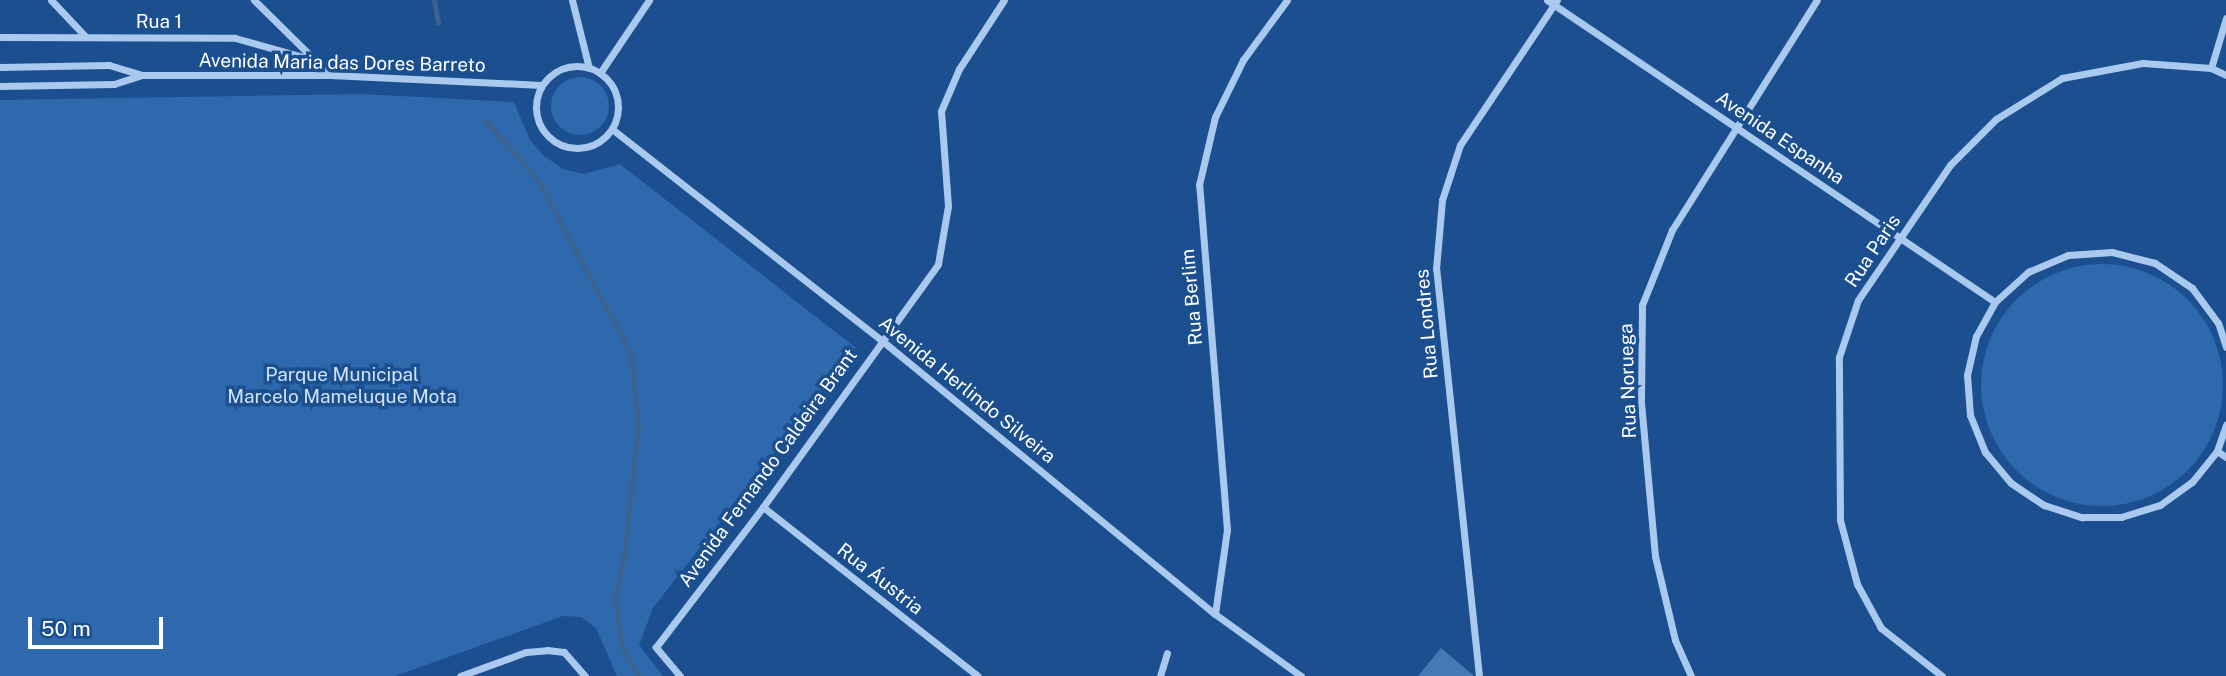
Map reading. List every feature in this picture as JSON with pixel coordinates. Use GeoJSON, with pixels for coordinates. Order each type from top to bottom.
{"type":"FeatureCollection","features":[{"type":"Feature","properties":{"kind":"street"},"geometry":{"type":"LineString","coordinates":[[51,0],[86,37]]}},
{"type":"Feature","properties":{"kind":"street"},"geometry":{"type":"LineString","coordinates":[[572,0],[589,68]]}},
{"type":"Feature","properties":{"kind":"street"},"geometry":{"type":"LineString","coordinates":[[600,73],[649,0]]}},
{"type":"Feature","properties":{"kind":"street","name":"Avenida Fernando Caldeira Brant"},"geometry":{"type":"LineString","coordinates":[[680,676],[656,647],[764,508],[880,339],[938,264],[948,206],[941,111],[959,69],[1004,0]]}},
{"type":"Feature","properties":{"kind":"street","name":"Rua Berlim"},"geometry":{"type":"LineString","coordinates":[[1215,614],[1227,530],[1199,185],[1215,117],[1243,60],[1287,0]]}},
{"type":"Feature","properties":{"kind":"street","name":"Rua Noruega"},"geometry":{"type":"LineString","coordinates":[[1691,676],[1675,640],[1656,556],[1641,401],[1642,305],[1672,230],[1817,0]]}},
{"type":"Feature","properties":{"kind":"street"},"geometry":{"type":"LineString","coordinates":[[258,1],[330,75]]}},
{"type":"Feature","properties":{"kind":"street","name":"Avenida Espanha"},"geometry":{"type":"LineString","coordinates":[[1553,2],[1995,302]]}},
{"type":"Feature","properties":{"kind":"street","name":"Rua Londres"},"geometry":{"type":"LineString","coordinates":[[1479,676],[1436,269],[1442,200],[1460,145],[1553,2]]}},
{"type":"Feature","properties":{"kind":"street"},"geometry":{"type":"LineString","coordinates":[[2211,68],[2226,18]]}},
{"type":"Feature","properties":{"kind":"street","name":"Rua 1"},"geometry":{"type":"LineString","coordinates":[[0,37],[235,38],[314,60]]}},
{"type":"Feature","properties":{"kind":"street","name":"Rua Paris"},"geometry":{"type":"LineString","coordinates":[[1942,676],[1881,628],[1857,584],[1840,520],[1839,357],[1858,300],[1950,165],[1996,119],[2063,78],[2143,62],[2211,68],[2226,75]]}},
{"type":"Feature","properties":{"kind":"street","name":"Avenida Maria das Dores Barreto"},"geometry":{"type":"LineString","coordinates":[[0,67],[108,65],[142,75],[330,75],[541,85]]}},
{"type":"Feature","properties":{"kind":"street"},"geometry":{"type":"LineString","coordinates":[[562,68],[589,68],[600,73],[615,93],[617,118],[612,129],[592,146],[579,149],[554,142],[538,122],[535,110],[541,85],[562,68]]}},
{"type":"Feature","properties":{"kind":"street","name":"Avenida Maria das Dores Barreto"},"geometry":{"type":"LineString","coordinates":[[0,86],[114,84],[142,75]]}},
{"type":"Feature","properties":{"kind":"street","name":"Avenida Herlindo Silveira"},"geometry":{"type":"LineString","coordinates":[[612,129],[880,339],[1215,614],[1301,676]]}},
{"type":"Feature","properties":{"kind":"street"},"geometry":{"type":"LineString","coordinates":[[2226,346],[2218,323],[2192,288],[2155,263],[2112,252],[2068,255],[2038,268],[1995,302],[1973,349],[1967,375],[1970,415],[1985,452],[2011,483],[2043,505],[2082,517],[2121,517],[2147,509],[2192,482],[2217,451],[2226,425]]}},
{"type":"Feature","properties":{"kind":"street"},"geometry":{"type":"LineString","coordinates":[[2217,451],[2226,457]]}},
{"type":"Feature","properties":{"kind":"street","name":"Rua Áustria"},"geometry":{"type":"LineString","coordinates":[[764,508],[978,676]]}},
{"type":"Feature","properties":{"kind":"street"},"geometry":{"type":"LineString","coordinates":[[460,676],[526,652],[547,650],[564,652],[585,676]]}},
{"type":"Feature","properties":{"kind":"street"},"geometry":{"type":"LineString","coordinates":[[1160,676],[1167,653]]}},
{"type":"Feature","properties":{"kind":"green space"},"geometry":{"type":"Polygon","coordinates":[[[580,77],[591,79],[604,90],[609,106],[607,117],[596,130],[580,135],[569,133],[556,122],[551,106],[553,95],[564,82],[580,77]]]}},
{"type":"Feature","properties":{"kind":"green space","name":"Parque Municipal Marcelo Mameluque Mota"},"geometry":{"type":"Polygon","coordinates":[[[362,94],[514,102],[530,140],[544,156],[563,169],[584,174],[620,164],[856,348],[653,608],[639,645],[663,676],[617,676],[596,628],[581,617],[563,616],[395,676],[0,676],[0,100],[362,94]]]}},
{"type":"Feature","properties":{"kind":"green space"},"geometry":{"type":"Polygon","coordinates":[[[2102,264],[2126,266],[2148,273],[2169,284],[2188,299],[2203,318],[2214,339],[2221,361],[2221,409],[2214,431],[2203,452],[2188,471],[2169,486],[2148,497],[2126,504],[2102,506],[2078,504],[2056,497],[2035,486],[2016,471],[2001,452],[1990,431],[1983,409],[1981,385],[1983,361],[1990,339],[2001,318],[2016,299],[2035,284],[2056,273],[2078,266],[2102,264]]]}},
{"type":"Feature","properties":{"kind":"building"},"geometry":{"type":"Polygon","coordinates":[[[1441,648],[1473,675],[1473,676],[1418,676],[1441,648]]]}},
{"type":"Feature","properties":{"kind":"waterway"},"geometry":{"type":"LineString","coordinates":[[434,0],[438,23]]}},
{"type":"Feature","properties":{"kind":"waterway"},"geometry":{"type":"LineString","coordinates":[[486,121],[538,181],[631,354],[638,427],[624,556],[615,595],[621,645],[638,676]]}}]}
